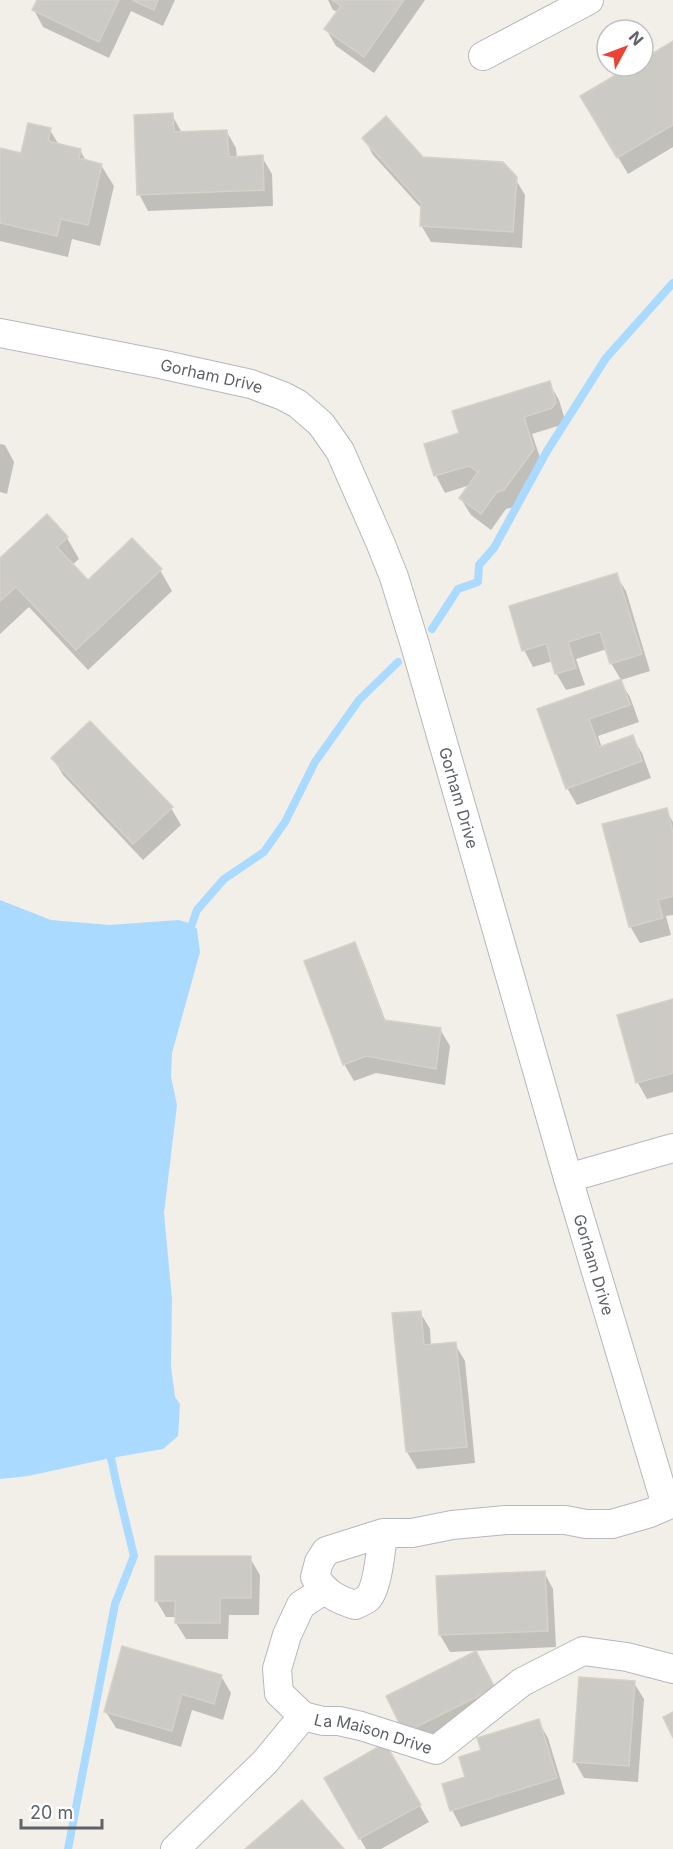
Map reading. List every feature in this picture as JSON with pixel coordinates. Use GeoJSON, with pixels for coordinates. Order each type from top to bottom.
{"type":"FeatureCollection","features":[{"type":"Feature","properties":{"kind":"street"},"geometry":{"type":"LineString","coordinates":[[483,56],[589,0]]}},
{"type":"Feature","properties":{"kind":"street","name":"Gorham Drive"},"geometry":{"type":"LineString","coordinates":[[0,333],[251,384],[298,404],[321,424],[340,451],[380,542],[401,600],[568,1178],[670,1504]]}},
{"type":"Feature","properties":{"kind":"street"},"geometry":{"type":"LineString","coordinates":[[568,1178],[673,1148]]}},
{"type":"Feature","properties":{"kind":"street"},"geometry":{"type":"LineString","coordinates":[[383,1533],[379,1567],[368,1599],[355,1605],[340,1600],[324,1590],[315,1578],[319,1562],[326,1551],[383,1533],[412,1533],[452,1525],[506,1520],[565,1520],[586,1524],[612,1524],[650,1513],[670,1504]]}},
{"type":"Feature","properties":{"kind":"street","name":"La Maison Drive"},"geometry":{"type":"LineString","coordinates":[[324,1590],[301,1605],[287,1635],[277,1669],[279,1693],[303,1716],[361,1726],[436,1750],[522,1682],[583,1652],[627,1657],[673,1669]]}},
{"type":"Feature","properties":{"kind":"street"},"geometry":{"type":"LineString","coordinates":[[175,1849],[265,1762],[303,1716]]}},
{"type":"Feature","properties":{"kind":"water"},"geometry":{"type":"Polygon","coordinates":[[[0,900],[51,920],[109,925],[179,920],[192,924],[197,929],[200,952],[172,1053],[171,1077],[177,1105],[164,1213],[172,1299],[171,1366],[175,1397],[180,1404],[178,1436],[163,1449],[28,1476],[0,1479],[0,900]]]}},
{"type":"Feature","properties":{"kind":"building"},"geometry":{"type":"Polygon","coordinates":[[[37,0],[119,0],[99,42],[32,10],[37,0]]]}},
{"type":"Feature","properties":{"kind":"building"},"geometry":{"type":"Polygon","coordinates":[[[132,0],[158,0],[154,10],[132,0]]]}},
{"type":"Feature","properties":{"kind":"building"},"geometry":{"type":"Polygon","coordinates":[[[332,0],[404,0],[364,57],[324,29],[341,6],[332,0]]]}},
{"type":"Feature","properties":{"kind":"building"},"geometry":{"type":"Polygon","coordinates":[[[673,41],[673,125],[617,158],[580,96],[611,78],[655,78],[655,52],[673,41]]]}},
{"type":"Feature","properties":{"kind":"building"},"geometry":{"type":"Polygon","coordinates":[[[173,113],[174,132],[227,130],[229,157],[263,155],[264,190],[137,195],[134,115],[173,113]]]}},
{"type":"Feature","properties":{"kind":"building"},"geometry":{"type":"Polygon","coordinates":[[[386,116],[423,157],[503,162],[517,177],[513,232],[420,226],[421,203],[362,138],[386,116]]]}},
{"type":"Feature","properties":{"kind":"building"},"geometry":{"type":"Polygon","coordinates":[[[28,123],[51,128],[48,141],[81,149],[79,158],[102,164],[88,225],[61,219],[57,236],[0,223],[0,148],[21,153],[28,123]]]}},
{"type":"Feature","properties":{"kind":"building"},"geometry":{"type":"Polygon","coordinates":[[[550,381],[556,402],[552,408],[524,417],[534,449],[504,490],[497,492],[481,514],[459,498],[478,472],[469,466],[434,476],[424,444],[459,433],[452,411],[550,381]]]}},
{"type":"Feature","properties":{"kind":"building"},"geometry":{"type":"Polygon","coordinates":[[[47,514],[68,537],[57,547],[88,580],[132,538],[162,569],[76,650],[16,587],[0,601],[0,558],[47,514]]]}},
{"type":"Feature","properties":{"kind":"building"},"geometry":{"type":"Polygon","coordinates":[[[617,573],[642,654],[610,664],[600,632],[568,642],[576,668],[555,674],[546,644],[522,651],[509,606],[617,573]]]}},
{"type":"Feature","properties":{"kind":"building"},"geometry":{"type":"Polygon","coordinates":[[[621,679],[630,705],[589,719],[599,747],[633,735],[642,761],[566,789],[537,709],[621,679]]]}},
{"type":"Feature","properties":{"kind":"building"},"geometry":{"type":"Polygon","coordinates":[[[90,721],[173,807],[133,844],[51,758],[90,721]]]}},
{"type":"Feature","properties":{"kind":"building"},"geometry":{"type":"Polygon","coordinates":[[[667,808],[673,832],[673,896],[658,900],[663,918],[629,927],[602,824],[667,808]]]}},
{"type":"Feature","properties":{"kind":"building"},"geometry":{"type":"Polygon","coordinates":[[[355,942],[384,1020],[441,1028],[436,1069],[366,1056],[343,1065],[304,961],[355,942]]]}},
{"type":"Feature","properties":{"kind":"building"},"geometry":{"type":"Polygon","coordinates":[[[673,999],[673,1073],[636,1083],[617,1015],[673,999]]]}},
{"type":"Feature","properties":{"kind":"building"},"geometry":{"type":"Polygon","coordinates":[[[421,1311],[424,1345],[456,1342],[467,1447],[406,1452],[392,1313],[421,1311]]]}},
{"type":"Feature","properties":{"kind":"building"},"geometry":{"type":"Polygon","coordinates":[[[155,1556],[251,1556],[251,1598],[220,1598],[220,1623],[175,1623],[175,1601],[155,1601],[155,1556]]]}},
{"type":"Feature","properties":{"kind":"building"},"geometry":{"type":"Polygon","coordinates":[[[545,1571],[548,1631],[439,1635],[436,1576],[545,1571]]]}},
{"type":"Feature","properties":{"kind":"building"},"geometry":{"type":"Polygon","coordinates":[[[122,1646],[222,1675],[214,1704],[182,1694],[172,1731],[104,1712],[122,1646]]]}},
{"type":"Feature","properties":{"kind":"building"},"geometry":{"type":"Polygon","coordinates":[[[476,1651],[495,1688],[404,1733],[386,1696],[476,1651]]]}},
{"type":"Feature","properties":{"kind":"building"},"geometry":{"type":"Polygon","coordinates":[[[579,1677],[635,1681],[629,1766],[573,1762],[579,1677]]]}},
{"type":"Feature","properties":{"kind":"building"},"geometry":{"type":"Polygon","coordinates":[[[673,1712],[673,1738],[663,1717],[673,1712]]]}},
{"type":"Feature","properties":{"kind":"building"},"geometry":{"type":"Polygon","coordinates":[[[539,1719],[557,1778],[450,1811],[442,1784],[465,1777],[459,1757],[481,1750],[477,1738],[539,1719]]]}},
{"type":"Feature","properties":{"kind":"building"},"geometry":{"type":"Polygon","coordinates":[[[385,1743],[421,1805],[359,1839],[324,1778],[385,1743]]]}},
{"type":"Feature","properties":{"kind":"building"},"geometry":{"type":"Polygon","coordinates":[[[302,1800],[344,1849],[245,1849],[302,1800]]]}},
{"type":"Feature","properties":{"kind":"waterway"},"geometry":{"type":"LineString","coordinates":[[432,629],[458,589],[478,582],[479,565],[494,548],[547,451],[606,358],[673,283]]}},
{"type":"Feature","properties":{"kind":"waterway"},"geometry":{"type":"LineString","coordinates":[[187,931],[197,910],[224,879],[264,852],[285,822],[315,762],[359,700],[398,662]]}},
{"type":"Feature","properties":{"kind":"waterway"},"geometry":{"type":"LineString","coordinates":[[68,1849],[115,1604],[134,1556],[111,1458],[112,1449]]}}]}
